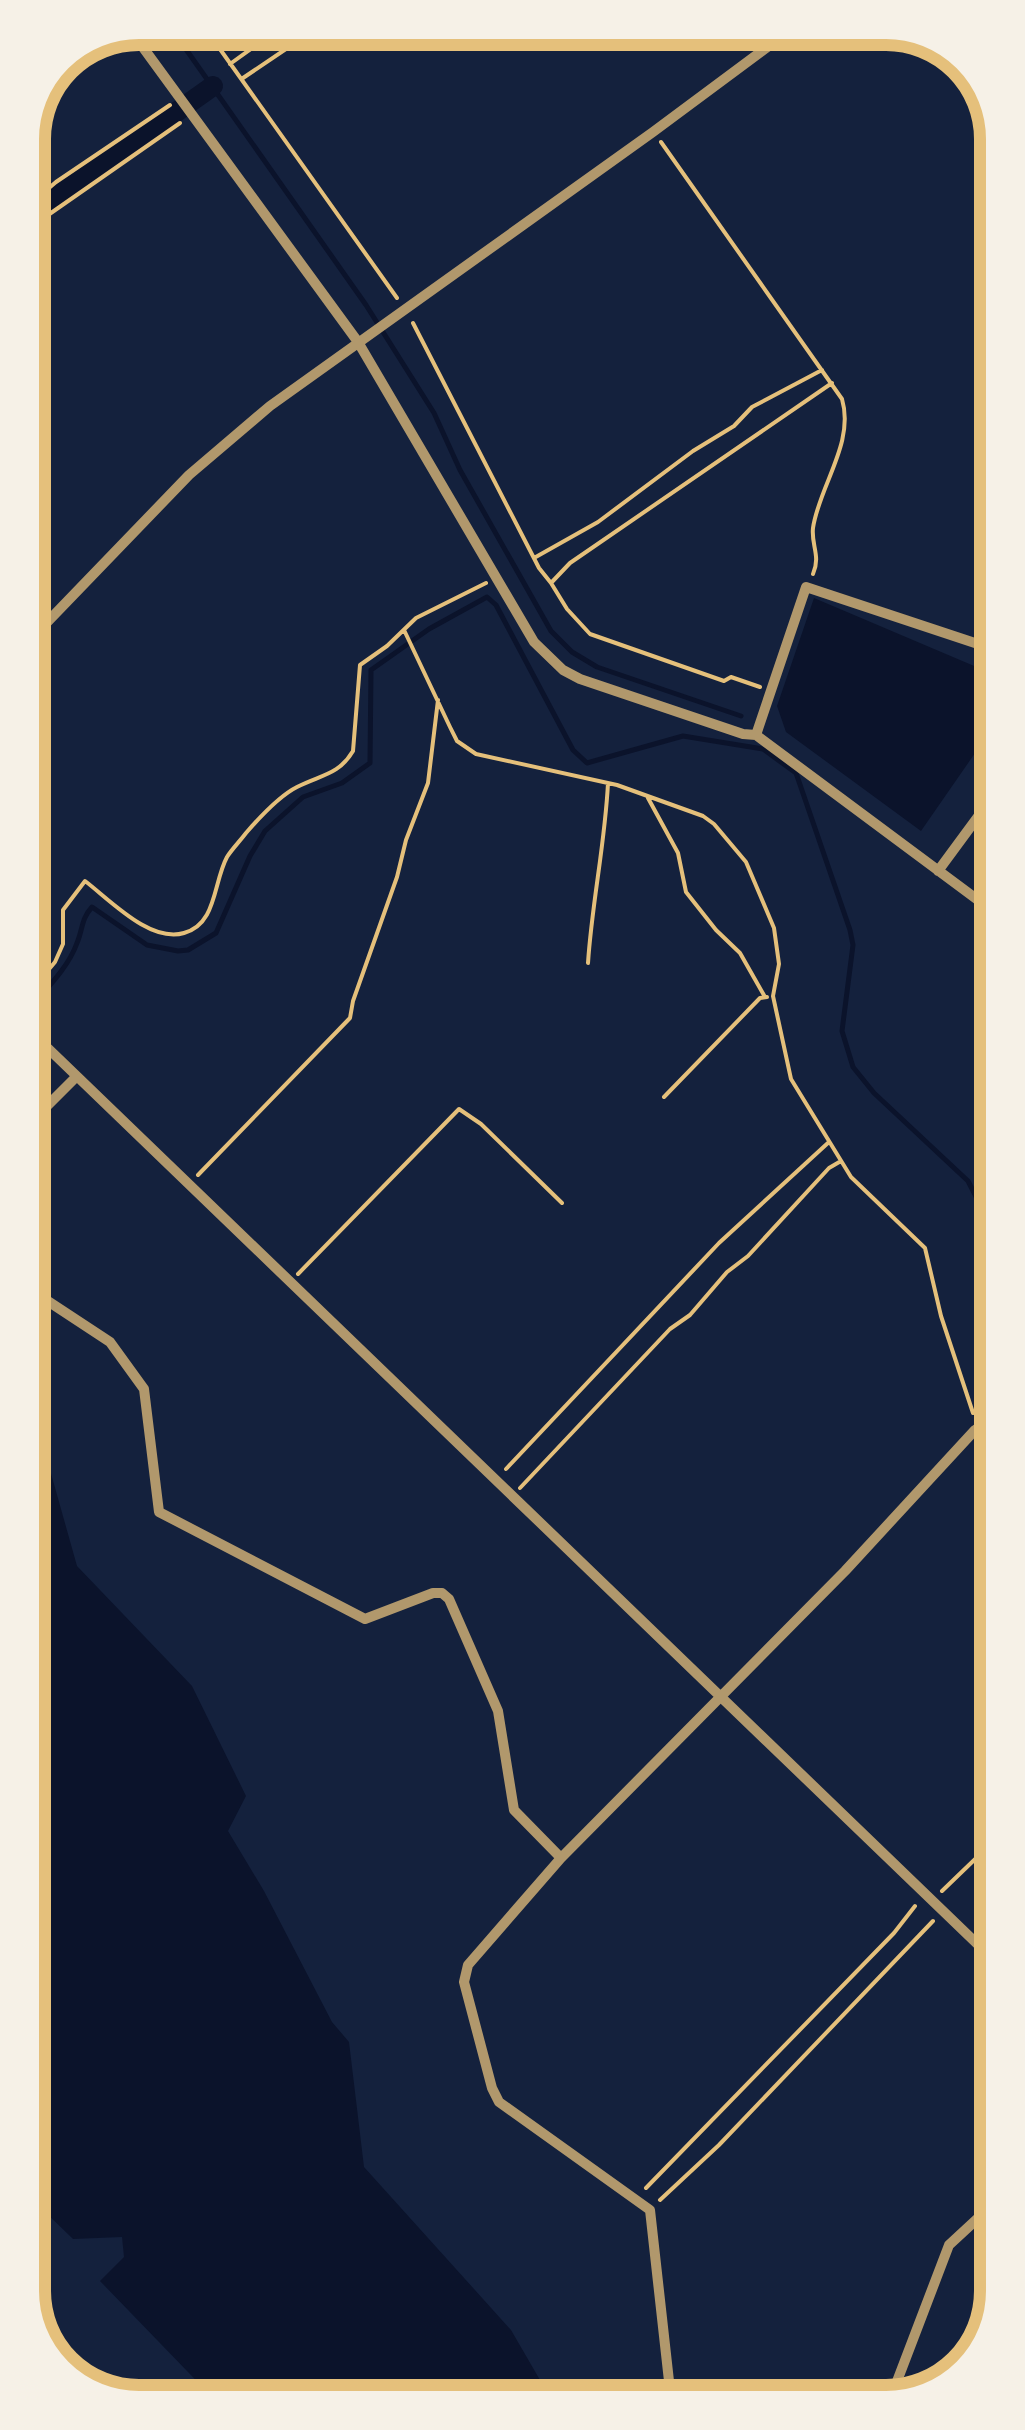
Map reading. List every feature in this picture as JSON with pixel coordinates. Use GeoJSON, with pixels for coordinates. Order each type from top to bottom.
{"type":"FeatureCollection","features":[{"type":"Feature","properties":{"kind":"street"},"geometry":{"type":"LineString","coordinates":[[142,45],[360,341],[534,642],[564,670],[580,679],[756,735],[980,902]]}},
{"type":"Feature","properties":{"kind":"street"},"geometry":{"type":"LineString","coordinates":[[45,624],[189,475],[270,406],[769,45]]}},
{"type":"Feature","properties":{"kind":"street"},"geometry":{"type":"LineString","coordinates":[[756,735],[806,586],[980,645]]}},
{"type":"Feature","properties":{"kind":"street"},"geometry":{"type":"LineString","coordinates":[[938,871],[980,814]]}},
{"type":"Feature","properties":{"kind":"street"},"geometry":{"type":"LineString","coordinates":[[45,1047],[980,1947]]}},
{"type":"Feature","properties":{"kind":"street"},"geometry":{"type":"LineString","coordinates":[[45,1108],[75,1078]]}},
{"type":"Feature","properties":{"kind":"street"},"geometry":{"type":"LineString","coordinates":[[45,1300],[110,1342],[144,1388],[159,1512],[365,1620],[433,1592],[449,1599],[498,1711],[514,1810],[561,1858]]}},
{"type":"Feature","properties":{"kind":"street"},"geometry":{"type":"LineString","coordinates":[[670,2385],[650,2210],[499,2102],[464,1982],[468,1965],[561,1858],[845,1572],[978,1427]]}},
{"type":"Feature","properties":{"kind":"street"},"geometry":{"type":"LineString","coordinates":[[896,2384],[949,2245],[980,2216]]}},
{"type":"Feature","properties":{"kind":"path"},"geometry":{"type":"LineString","coordinates":[[217,45],[403,311],[534,558],[576,621],[606,642],[724,681],[731,677],[770,690]]}},
{"type":"Feature","properties":{"kind":"path"},"geometry":{"type":"LineString","coordinates":[[230,64],[256,45]]}},
{"type":"Feature","properties":{"kind":"path"},"geometry":{"type":"LineString","coordinates":[[241,79],[292,45]]}},
{"type":"Feature","properties":{"kind":"path"},"geometry":{"type":"LineString","coordinates":[[45,194],[180,98]]}},
{"type":"Feature","properties":{"kind":"path"},"geometry":{"type":"LineString","coordinates":[[45,217],[122,162],[143,152],[192,114]]}},
{"type":"Feature","properties":{"kind":"path"},"geometry":{"type":"LineString","coordinates":[[654,132],[842,399],[844,423],[835,464],[814,526],[818,559],[806,586]]}},
{"type":"Feature","properties":{"kind":"path"},"geometry":{"type":"LineString","coordinates":[[534,558],[598,522],[734,426],[752,406],[822,370]]}},
{"type":"Feature","properties":{"kind":"path"},"geometry":{"type":"LineString","coordinates":[[551,583],[570,563],[832,384]]}},
{"type":"Feature","properties":{"kind":"path"},"geometry":{"type":"LineString","coordinates":[[45,974],[55,962],[65,935],[63,910],[85,881],[154,930],[180,935],[207,918],[228,854],[253,824],[294,788],[334,773],[348,760],[353,751],[360,666],[416,618],[494,578]]}},
{"type":"Feature","properties":{"kind":"path"},"geometry":{"type":"LineString","coordinates":[[404,630],[457,741],[476,754],[608,783],[703,816],[746,862],[778,944],[773,996],[791,1079],[851,1176],[925,1248],[941,1316],[978,1427]]}},
{"type":"Feature","properties":{"kind":"path"},"geometry":{"type":"LineString","coordinates":[[188,1186],[350,1018],[398,876],[406,840],[428,784],[438,700]]}},
{"type":"Feature","properties":{"kind":"path"},"geometry":{"type":"LineString","coordinates":[[588,963],[592,907],[602,867],[608,783]]}},
{"type":"Feature","properties":{"kind":"path"},"geometry":{"type":"LineString","coordinates":[[648,798],[678,852],[686,892],[740,953],[765,997]]}},
{"type":"Feature","properties":{"kind":"path"},"geometry":{"type":"LineString","coordinates":[[664,1097],[760,998],[773,996]]}},
{"type":"Feature","properties":{"kind":"path"},"geometry":{"type":"LineString","coordinates":[[289,1282],[459,1109],[481,1124],[562,1203]]}},
{"type":"Feature","properties":{"kind":"path"},"geometry":{"type":"LineString","coordinates":[[495,1480],[719,1243],[830,1142]]}},
{"type":"Feature","properties":{"kind":"path"},"geometry":{"type":"LineString","coordinates":[[512,1496],[670,1329],[690,1315],[727,1272],[748,1256],[829,1168],[841,1160]]}},
{"type":"Feature","properties":{"kind":"path"},"geometry":{"type":"LineString","coordinates":[[635,2200],[928,1898],[980,1853]]}},
{"type":"Feature","properties":{"kind":"path"},"geometry":{"type":"LineString","coordinates":[[650,2210],[718,2145],[942,1911]]}},
{"type":"Feature","properties":{"kind":"water"},"geometry":{"type":"Polygon","coordinates":[[[814,598],[980,668],[980,746],[921,831],[786,732],[777,706],[814,598]]]}},
{"type":"Feature","properties":{"kind":"water"},"geometry":{"type":"Polygon","coordinates":[[[45,1452],[77,1566],[192,1686],[246,1796],[228,1831],[332,2022],[349,2042],[364,2167],[511,2330],[543,2385],[201,2385],[100,2281],[124,2257],[122,2237],[73,2239],[45,2212],[45,1452]]]}},
{"type":"Feature","properties":{"kind":"waterway"},"geometry":{"type":"LineString","coordinates":[[183,45],[366,305],[434,413],[460,470],[551,631],[572,652],[597,667],[741,716]]}},
{"type":"Feature","properties":{"kind":"waterway"},"geometry":{"type":"LineString","coordinates":[[45,205],[213,86]]}},
{"type":"Feature","properties":{"kind":"waterway"},"geometry":{"type":"LineString","coordinates":[[45,990],[68,961],[92,907],[147,945],[188,950],[216,933],[265,831],[303,797],[342,783],[370,763],[371,670],[429,629],[487,597],[496,605],[573,750],[587,763],[683,736],[763,749],[796,773],[853,945],[842,1031],[853,1067],[874,1093],[968,1181],[980,1204]]}}]}
